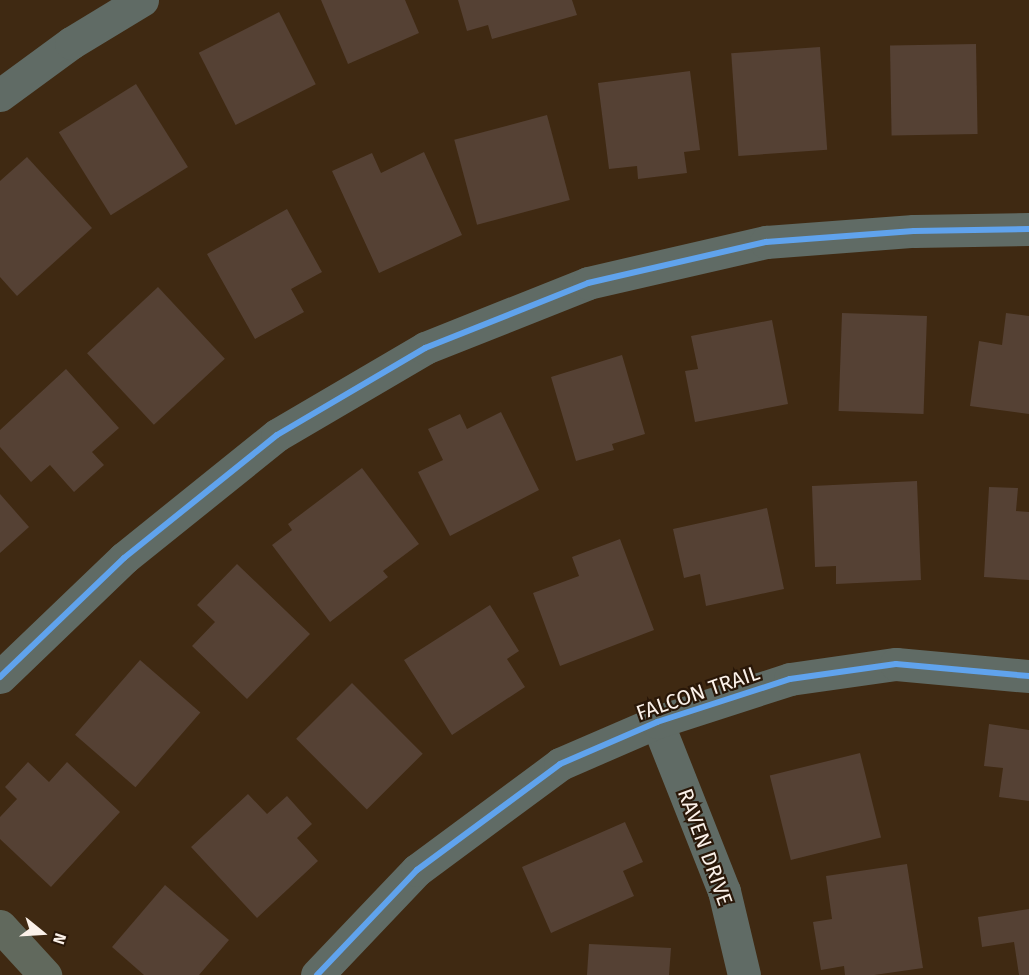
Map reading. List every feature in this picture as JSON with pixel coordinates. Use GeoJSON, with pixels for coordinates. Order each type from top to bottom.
{"type":"FeatureCollection","features":[{"type":"Feature","properties":{"kind":"main road"},"geometry":{"type":"LineString","coordinates":[[0,926],[45,975]]}},
{"type":"Feature","properties":{"kind":"street"},"geometry":{"type":"LineString","coordinates":[[0,95],[71,44],[142,0]]}},
{"type":"Feature","properties":{"kind":"street"},"geometry":{"type":"LineString","coordinates":[[0,677],[124,558],[277,435],[425,348],[588,283],[766,242],[914,231],[1029,229],[1029,218]]}},
{"type":"Feature","properties":{"kind":"street","name":"FALCON TRAIL"},"geometry":{"type":"LineString","coordinates":[[317,975],[417,870],[560,764],[657,722],[790,679],[896,664],[1029,676]]}},
{"type":"Feature","properties":{"kind":"street","name":"RAVEN DRIVE"},"geometry":{"type":"LineString","coordinates":[[657,722],[724,891],[744,975]]}},
{"type":"Feature","properties":{"kind":"building"},"geometry":{"type":"Polygon","coordinates":[[[321,0],[405,0],[419,33],[348,64],[321,0]]]}},
{"type":"Feature","properties":{"kind":"building"},"geometry":{"type":"Polygon","coordinates":[[[458,0],[572,0],[577,15],[492,39],[488,25],[467,31],[458,0]]]}},
{"type":"Feature","properties":{"kind":"building"},"geometry":{"type":"Polygon","coordinates":[[[279,12],[316,84],[236,125],[199,53],[279,12]]]}},
{"type":"Feature","properties":{"kind":"building"},"geometry":{"type":"Polygon","coordinates":[[[976,44],[978,134],[892,135],[890,46],[976,44]]]}},
{"type":"Feature","properties":{"kind":"building"},"geometry":{"type":"Polygon","coordinates":[[[820,47],[827,150],[738,156],[731,53],[820,47]]]}},
{"type":"Feature","properties":{"kind":"building"},"geometry":{"type":"Polygon","coordinates":[[[690,71],[700,150],[684,152],[687,173],[638,179],[637,166],[609,169],[598,83],[690,71]]]}},
{"type":"Feature","properties":{"kind":"building"},"geometry":{"type":"Polygon","coordinates":[[[136,84],[188,167],[111,215],[59,132],[136,84]]]}},
{"type":"Feature","properties":{"kind":"building"},"geometry":{"type":"Polygon","coordinates":[[[547,115],[570,200],[477,225],[454,140],[547,115]]]}},
{"type":"Feature","properties":{"kind":"building"},"geometry":{"type":"Polygon","coordinates":[[[424,152],[462,235],[379,273],[332,171],[372,153],[381,173],[424,152]]]}},
{"type":"Feature","properties":{"kind":"building"},"geometry":{"type":"Polygon","coordinates":[[[27,157],[92,228],[17,296],[0,277],[0,181],[27,157]]]}},
{"type":"Feature","properties":{"kind":"building"},"geometry":{"type":"Polygon","coordinates":[[[287,209],[322,272],[291,289],[304,312],[255,339],[207,254],[287,209]]]}},
{"type":"Feature","properties":{"kind":"building"},"geometry":{"type":"Polygon","coordinates":[[[158,287],[225,359],[154,425],[87,353],[158,287]]]}},
{"type":"Feature","properties":{"kind":"building"},"geometry":{"type":"Polygon","coordinates":[[[842,313],[927,316],[924,414],[839,411],[842,313]]]}},
{"type":"Feature","properties":{"kind":"building"},"geometry":{"type":"Polygon","coordinates":[[[1006,313],[1029,316],[1029,414],[970,406],[979,341],[1002,345],[1006,313]]]}},
{"type":"Feature","properties":{"kind":"building"},"geometry":{"type":"Polygon","coordinates":[[[772,320],[788,404],[695,422],[685,371],[698,369],[691,336],[772,320]]]}},
{"type":"Feature","properties":{"kind":"building"},"geometry":{"type":"Polygon","coordinates":[[[622,355],[645,434],[612,444],[614,450],[576,461],[551,377],[622,355]]]}},
{"type":"Feature","properties":{"kind":"building"},"geometry":{"type":"Polygon","coordinates":[[[66,369],[119,428],[92,452],[104,465],[74,492],[50,465],[31,482],[0,447],[0,430],[66,369]]]}},
{"type":"Feature","properties":{"kind":"building"},"geometry":{"type":"Polygon","coordinates":[[[501,412],[539,490],[450,536],[418,472],[443,460],[428,429],[460,414],[467,429],[501,412]]]}},
{"type":"Feature","properties":{"kind":"building"},"geometry":{"type":"Polygon","coordinates":[[[362,468],[419,544],[383,571],[388,577],[330,622],[272,545],[292,530],[288,524],[362,468]]]}},
{"type":"Feature","properties":{"kind":"building"},"geometry":{"type":"Polygon","coordinates":[[[917,481],[921,580],[836,584],[836,566],[815,567],[812,486],[917,481]]]}},
{"type":"Feature","properties":{"kind":"building"},"geometry":{"type":"Polygon","coordinates":[[[989,487],[1018,488],[1016,511],[1029,512],[1029,580],[984,577],[989,487]]]}},
{"type":"Feature","properties":{"kind":"building"},"geometry":{"type":"Polygon","coordinates":[[[0,494],[29,527],[0,553],[0,494]]]}},
{"type":"Feature","properties":{"kind":"building"},"geometry":{"type":"Polygon","coordinates":[[[767,508],[784,589],[706,606],[700,574],[684,578],[673,529],[767,508]]]}},
{"type":"Feature","properties":{"kind":"building"},"geometry":{"type":"Polygon","coordinates":[[[620,539],[654,630],[560,666],[533,593],[579,576],[572,557],[620,539]]]}},
{"type":"Feature","properties":{"kind":"building"},"geometry":{"type":"Polygon","coordinates":[[[237,564],[310,634],[247,699],[192,646],[215,622],[197,605],[237,564]]]}},
{"type":"Feature","properties":{"kind":"building"},"geometry":{"type":"Polygon","coordinates":[[[490,605],[519,651],[507,659],[525,687],[452,735],[404,660],[490,605]]]}},
{"type":"Feature","properties":{"kind":"building"},"geometry":{"type":"Polygon","coordinates":[[[140,660],[200,712],[135,787],[75,735],[140,660]]]}},
{"type":"Feature","properties":{"kind":"building"},"geometry":{"type":"Polygon","coordinates":[[[352,683],[423,754],[367,810],[296,739],[352,683]]]}},
{"type":"Feature","properties":{"kind":"building"},"geometry":{"type":"Polygon","coordinates":[[[989,724],[1029,730],[1029,801],[999,797],[1003,768],[984,766],[989,724]]]}},
{"type":"Feature","properties":{"kind":"building"},"geometry":{"type":"Polygon","coordinates":[[[860,753],[881,837],[791,860],[770,775],[860,753]]]}},
{"type":"Feature","properties":{"kind":"building"},"geometry":{"type":"Polygon","coordinates":[[[28,762],[49,782],[67,762],[120,812],[51,887],[0,839],[0,817],[17,799],[5,787],[28,762]]]}},
{"type":"Feature","properties":{"kind":"building"},"geometry":{"type":"Polygon","coordinates":[[[248,794],[267,814],[287,796],[312,824],[297,838],[318,861],[257,918],[191,847],[248,794]]]}},
{"type":"Feature","properties":{"kind":"building"},"geometry":{"type":"Polygon","coordinates":[[[625,822],[643,862],[623,871],[634,896],[551,933],[522,867],[625,822]]]}},
{"type":"Feature","properties":{"kind":"building"},"geometry":{"type":"Polygon","coordinates":[[[907,864],[923,968],[874,975],[845,975],[844,966],[821,970],[813,922],[832,919],[826,876],[907,864]]]}},
{"type":"Feature","properties":{"kind":"building"},"geometry":{"type":"Polygon","coordinates":[[[165,885],[229,940],[199,975],[144,975],[112,947],[165,885]]]}},
{"type":"Feature","properties":{"kind":"building"},"geometry":{"type":"Polygon","coordinates":[[[1029,909],[1029,975],[1019,975],[1014,942],[982,947],[978,917],[1029,909]]]}},
{"type":"Feature","properties":{"kind":"building"},"geometry":{"type":"Polygon","coordinates":[[[589,944],[671,948],[669,975],[587,975],[589,944]]]}},
{"type":"Feature","properties":{"kind":"cycle path"},"geometry":{"type":"LineString","coordinates":[[0,677],[124,558],[277,435],[425,348],[588,283],[766,242],[914,231],[1029,229]]}},
{"type":"Feature","properties":{"kind":"cycle path"},"geometry":{"type":"LineString","coordinates":[[317,975],[417,870],[560,764],[657,722],[790,679],[896,664],[1029,676]]}}]}
